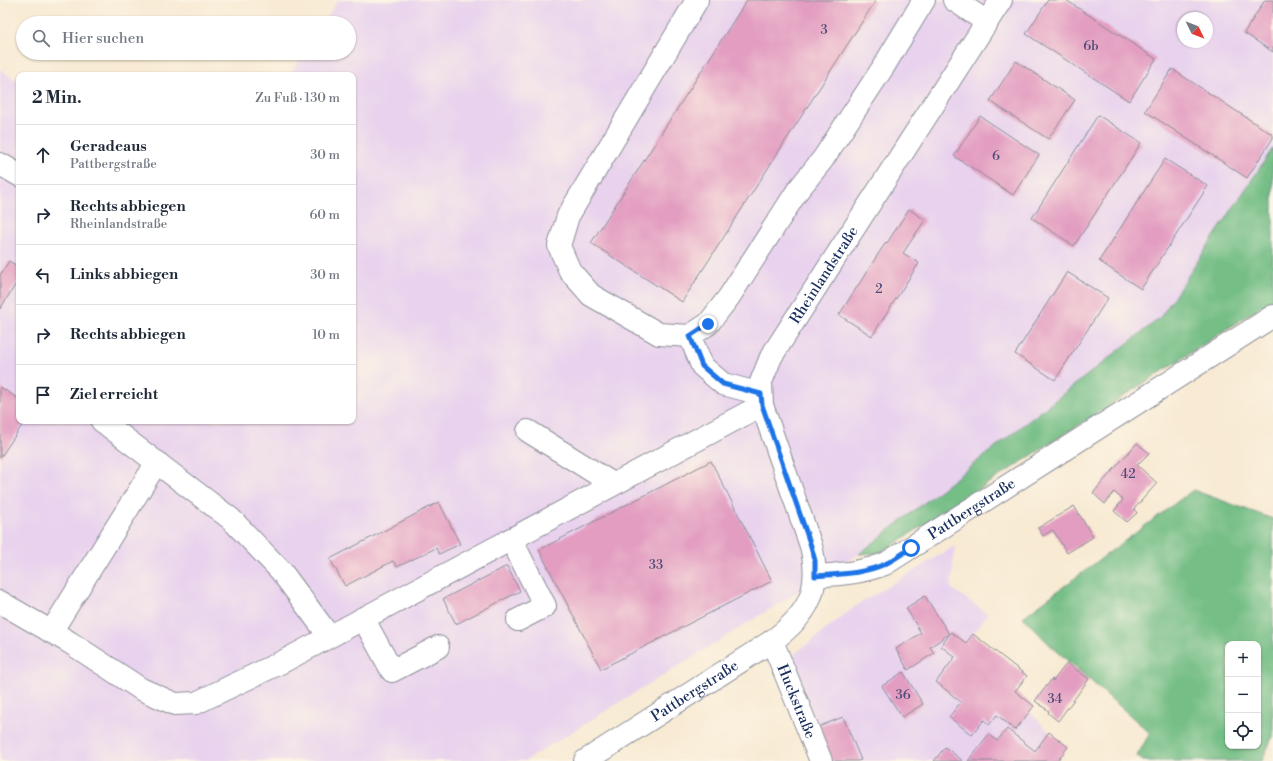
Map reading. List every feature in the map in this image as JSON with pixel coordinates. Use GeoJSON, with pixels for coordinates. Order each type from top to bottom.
{"type":"FeatureCollection","features":[{"type":"Feature","properties":{"kind":"street"},"geometry":{"type":"LineString","coordinates":[[697,0],[568,216],[559,246],[570,272],[591,295],[659,334],[690,336],[708,324],[729,298],[798,190],[822,159],[882,69],[924,0]]}},
{"type":"Feature","properties":{"kind":"street"},"geometry":{"type":"LineString","coordinates":[[954,0],[987,22]]}},
{"type":"Feature","properties":{"kind":"street","name":"Rheinlandstraße"},"geometry":{"type":"LineString","coordinates":[[815,576],[815,561],[811,546],[761,399],[761,382],[771,356],[1001,0]]}},
{"type":"Feature","properties":{"kind":"street"},"geometry":{"type":"LineString","coordinates":[[0,164],[16,173]]}},
{"type":"Feature","properties":{"kind":"street","name":"Pattbergstraße"},"geometry":{"type":"LineString","coordinates":[[585,761],[787,630],[798,619],[807,606],[813,591],[815,576],[849,574],[868,570],[885,564],[1273,316]]}},
{"type":"Feature","properties":{"kind":"street"},"geometry":{"type":"LineString","coordinates":[[690,336],[702,366],[723,384],[761,399]]}},
{"type":"Feature","properties":{"kind":"street"},"geometry":{"type":"LineString","coordinates":[[0,602],[51,632],[141,689],[176,704],[196,703],[284,660],[511,539],[613,484],[761,399]]}},
{"type":"Feature","properties":{"kind":"street"},"geometry":{"type":"LineString","coordinates":[[106,424],[230,519],[281,571],[329,636]]}},
{"type":"Feature","properties":{"kind":"street"},"geometry":{"type":"LineString","coordinates":[[528,430],[613,484]]}},
{"type":"Feature","properties":{"kind":"street"},"geometry":{"type":"LineString","coordinates":[[51,632],[157,462]]}},
{"type":"Feature","properties":{"kind":"street"},"geometry":{"type":"LineString","coordinates":[[511,539],[544,606],[518,620]]}},
{"type":"Feature","properties":{"kind":"street"},"geometry":{"type":"LineString","coordinates":[[363,618],[392,671],[438,647]]}},
{"type":"Feature","properties":{"kind":"street","name":"Huckstraße"},"geometry":{"type":"LineString","coordinates":[[772,641],[822,761]]}},
{"type":"Feature","properties":{"kind":"shaded area"},"geometry":{"type":"Polygon","coordinates":[[[338,0],[1273,0],[1273,148],[1160,318],[859,554],[525,761],[0,761],[0,69],[16,80],[16,424],[356,424],[356,72],[291,72],[299,60],[356,60],[356,16],[328,16],[338,0]]]}},
{"type":"Feature","properties":{"kind":"shaded area"},"geometry":{"type":"Polygon","coordinates":[[[955,546],[951,588],[988,614],[973,634],[1027,676],[1015,691],[1030,711],[1049,732],[1068,747],[1057,761],[831,761],[791,657],[854,607],[955,546]]]}},
{"type":"Feature","properties":{"kind":"green space"},"geometry":{"type":"Polygon","coordinates":[[[1273,148],[1273,299],[888,548],[877,553],[859,554],[1160,318],[1273,148]]]}},
{"type":"Feature","properties":{"kind":"green space"},"geometry":{"type":"Polygon","coordinates":[[[1193,490],[1273,519],[1273,735],[1262,761],[1143,761],[1137,756],[1150,733],[1049,644],[1023,617],[1193,490]]]}},
{"type":"Feature","properties":{"kind":"building"},"geometry":{"type":"Polygon","coordinates":[[[747,0],[876,0],[682,302],[591,243],[747,0]]]}},
{"type":"Feature","properties":{"kind":"building"},"geometry":{"type":"Polygon","coordinates":[[[1048,0],[1066,0],[1156,59],[1129,101],[1026,34],[1048,0]]]}},
{"type":"Feature","properties":{"kind":"building"},"geometry":{"type":"Polygon","coordinates":[[[1265,0],[1273,0],[1273,52],[1244,33],[1265,0]]]}},
{"type":"Feature","properties":{"kind":"building"},"geometry":{"type":"Polygon","coordinates":[[[1016,61],[1075,100],[1048,139],[990,101],[1016,61]]]}},
{"type":"Feature","properties":{"kind":"building"},"geometry":{"type":"Polygon","coordinates":[[[1172,69],[1273,135],[1273,138],[1247,178],[1145,111],[1172,69]]]}},
{"type":"Feature","properties":{"kind":"building"},"geometry":{"type":"Polygon","coordinates":[[[1098,115],[1141,143],[1074,246],[1032,218],[1098,115]]]}},
{"type":"Feature","properties":{"kind":"building"},"geometry":{"type":"Polygon","coordinates":[[[980,116],[1039,155],[1013,195],[954,156],[980,116]]]}},
{"type":"Feature","properties":{"kind":"building"},"geometry":{"type":"Polygon","coordinates":[[[1165,159],[1208,186],[1141,289],[1099,261],[1165,159]]]}},
{"type":"Feature","properties":{"kind":"building"},"geometry":{"type":"Polygon","coordinates":[[[909,209],[925,220],[903,253],[919,263],[872,336],[839,315],[909,209]]]}},
{"type":"Feature","properties":{"kind":"building"},"geometry":{"type":"Polygon","coordinates":[[[9,261],[16,265],[16,284],[0,309],[0,275],[9,261]]]}},
{"type":"Feature","properties":{"kind":"building"},"geometry":{"type":"Polygon","coordinates":[[[1067,272],[1108,298],[1055,380],[1015,354],[1067,272]]]}},
{"type":"Feature","properties":{"kind":"building"},"geometry":{"type":"Polygon","coordinates":[[[0,387],[16,397],[16,424],[23,424],[0,458],[0,387]]]}},
{"type":"Feature","properties":{"kind":"building"},"geometry":{"type":"Polygon","coordinates":[[[1137,443],[1149,453],[1137,465],[1157,483],[1134,509],[1137,513],[1127,522],[1114,511],[1123,500],[1114,492],[1105,504],[1093,493],[1137,443]]]}},
{"type":"Feature","properties":{"kind":"building"},"geometry":{"type":"Polygon","coordinates":[[[711,461],[772,581],[601,669],[539,550],[711,461]]]}},
{"type":"Feature","properties":{"kind":"building"},"geometry":{"type":"Polygon","coordinates":[[[439,502],[460,544],[439,554],[436,548],[397,567],[393,561],[345,586],[330,559],[439,502]]]}},
{"type":"Feature","properties":{"kind":"building"},"geometry":{"type":"Polygon","coordinates":[[[1074,506],[1093,537],[1067,553],[1053,530],[1043,536],[1038,528],[1074,506]]]}},
{"type":"Feature","properties":{"kind":"building"},"geometry":{"type":"Polygon","coordinates":[[[507,566],[520,591],[456,624],[443,599],[507,566]]]}},
{"type":"Feature","properties":{"kind":"building"},"geometry":{"type":"Polygon","coordinates":[[[925,596],[949,634],[930,647],[934,653],[908,670],[896,649],[921,633],[906,608],[925,596]]]}},
{"type":"Feature","properties":{"kind":"building"},"geometry":{"type":"Polygon","coordinates":[[[951,632],[966,643],[973,634],[1027,676],[1015,691],[1034,706],[1015,730],[997,715],[989,725],[984,720],[972,735],[949,717],[961,702],[936,682],[955,657],[941,646],[951,632]]]}},
{"type":"Feature","properties":{"kind":"building"},"geometry":{"type":"Polygon","coordinates":[[[1067,663],[1089,679],[1058,721],[1048,713],[1049,711],[1035,701],[1067,663]]]}},
{"type":"Feature","properties":{"kind":"building"},"geometry":{"type":"Polygon","coordinates":[[[903,672],[923,704],[902,717],[882,686],[903,672]]]}},
{"type":"Feature","properties":{"kind":"building"},"geometry":{"type":"Polygon","coordinates":[[[843,717],[861,760],[831,761],[818,727],[843,717]]]}},
{"type":"Feature","properties":{"kind":"building"},"geometry":{"type":"Polygon","coordinates":[[[1007,729],[1035,751],[1049,732],[1068,747],[1057,761],[968,761],[989,734],[997,741],[1007,729]]]}},
{"type":"Feature","properties":{"kind":"building"},"geometry":{"type":"Polygon","coordinates":[[[945,747],[958,757],[963,761],[934,761],[945,747]]]}},
{"type":"Feature","properties":{"kind":"route"},"geometry":{"type":"LineString","coordinates":[[708,324],[690,336],[702,366],[723,384],[761,394],[762,405],[776,448],[811,546],[815,561],[815,576],[849,574],[868,570],[885,564],[911,548]]}}]}
